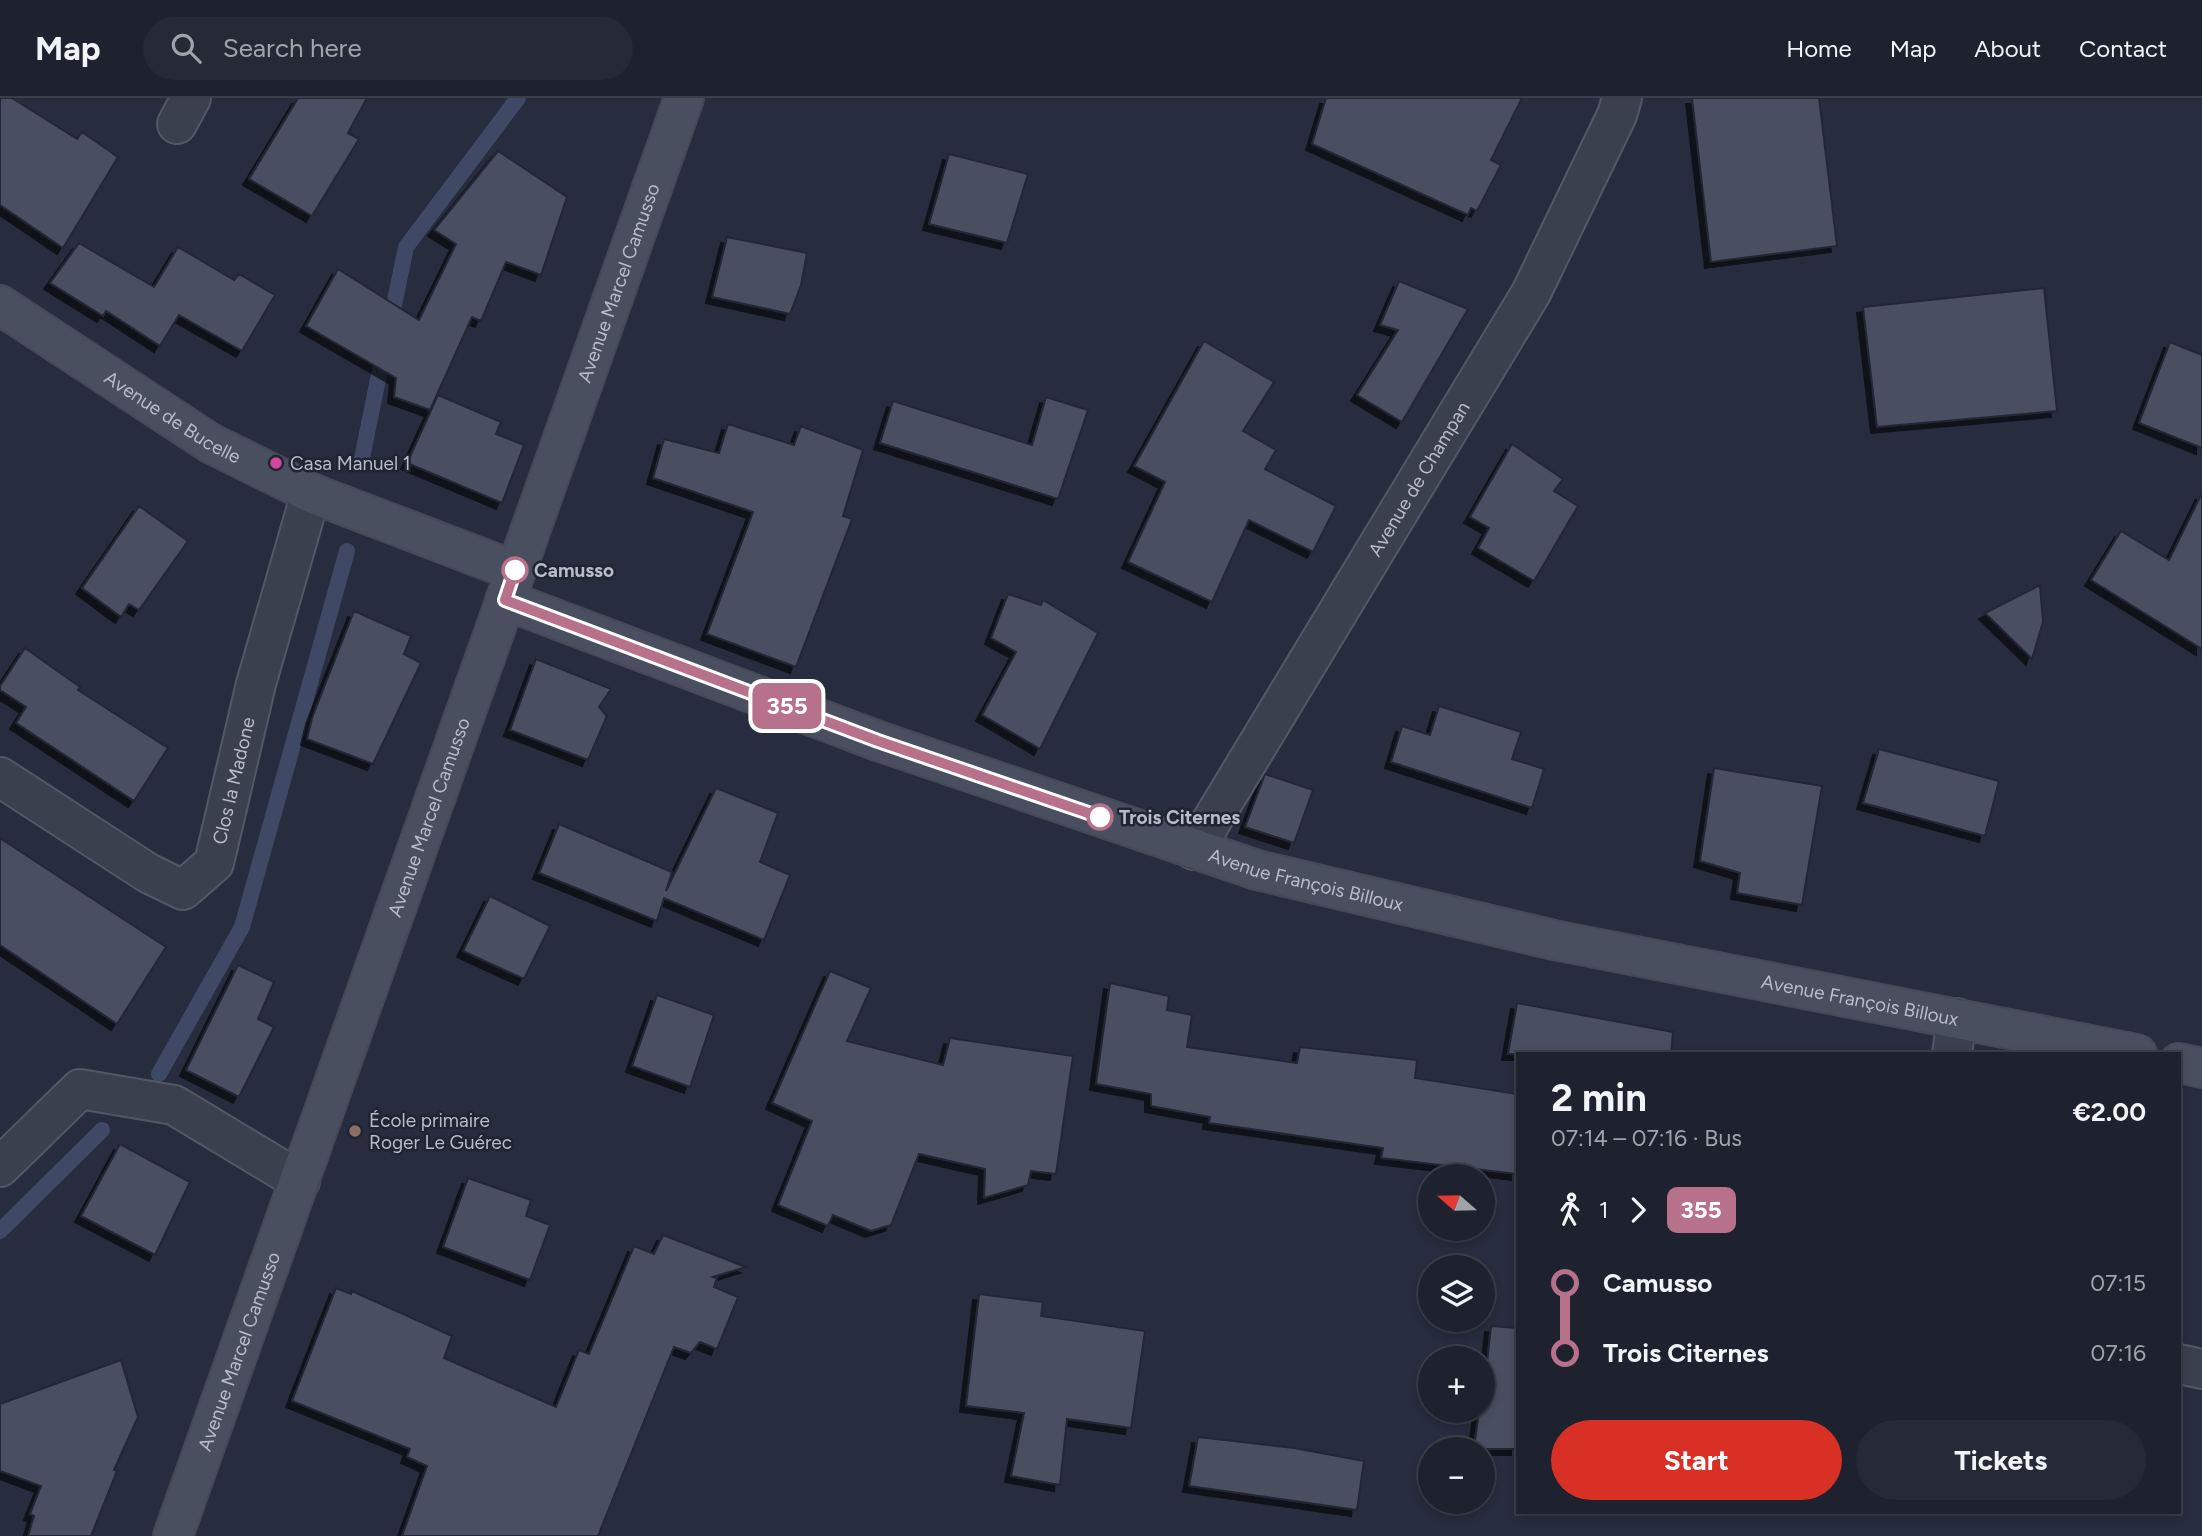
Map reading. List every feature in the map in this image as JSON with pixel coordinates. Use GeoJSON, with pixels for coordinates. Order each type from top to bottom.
{"type":"FeatureCollection","features":[{"type":"Feature","properties":{"kind":"street","name":"Avenue Marcel Camusso"},"geometry":{"type":"LineString","coordinates":[[173,1536],[684,98]]}},
{"type":"Feature","properties":{"kind":"street","name":"Avenue de Champan"},"geometry":{"type":"LineString","coordinates":[[1194,849],[1531,293],[1617,115],[1622,98]]}},
{"type":"Feature","properties":{"kind":"street","name":"Avenue de Bucelle"},"geometry":{"type":"LineString","coordinates":[[0,305],[210,443],[510,585]]}},
{"type":"Feature","properties":{"kind":"street","name":"Clos la Madone"},"geometry":{"type":"LineString","coordinates":[[0,777],[148,873],[183,890],[215,863],[256,684],[311,493]]}},
{"type":"Feature","properties":{"kind":"street","name":"Avenue François Billoux"},"geometry":{"type":"LineString","coordinates":[[510,585],[878,741],[1276,875],[1954,1036],[2117,1052]]}},
{"type":"Feature","properties":{"kind":"street"},"geometry":{"type":"LineString","coordinates":[[2181,1063],[2202,1068]]}},
{"type":"Feature","properties":{"kind":"street"},"geometry":{"type":"LineString","coordinates":[[0,1167],[79,1089],[174,1105],[300,1181]]}},
{"type":"Feature","properties":{"kind":"street"},"geometry":{"type":"LineString","coordinates":[[2181,1364],[2202,1369]]}},
{"type":"Feature","properties":{"kind":"building"},"geometry":{"type":"Polygon","coordinates":[[[0,98],[12,98],[77,139],[82,132],[118,157],[63,248],[0,205],[0,98]]]}},
{"type":"Feature","properties":{"kind":"building"},"geometry":{"type":"Polygon","coordinates":[[[298,98],[367,98],[348,133],[359,139],[312,216],[249,179],[298,98]]]}},
{"type":"Feature","properties":{"kind":"building"},"geometry":{"type":"Polygon","coordinates":[[[1326,98],[1522,98],[1491,160],[1501,165],[1477,211],[1471,208],[1468,215],[1312,144],[1326,98]]]}},
{"type":"Feature","properties":{"kind":"building"},"geometry":{"type":"Polygon","coordinates":[[[1692,98],[1819,98],[1837,246],[1711,262],[1692,98]]]}},
{"type":"Feature","properties":{"kind":"building"},"geometry":{"type":"Polygon","coordinates":[[[498,151],[567,197],[541,275],[506,262],[481,321],[472,317],[430,410],[394,397],[396,378],[306,326],[338,269],[419,320],[456,244],[434,230],[498,151]]]}},
{"type":"Feature","properties":{"kind":"building"},"geometry":{"type":"Polygon","coordinates":[[[949,154],[1028,174],[1007,243],[929,224],[949,154]]]}},
{"type":"Feature","properties":{"kind":"building"},"geometry":{"type":"Polygon","coordinates":[[[727,237],[807,253],[801,285],[790,314],[712,297],[727,237]]]}},
{"type":"Feature","properties":{"kind":"building"},"geometry":{"type":"Polygon","coordinates":[[[79,243],[154,287],[178,247],[234,280],[239,274],[275,295],[242,351],[179,315],[160,346],[106,311],[103,316],[50,283],[79,243]]]}},
{"type":"Feature","properties":{"kind":"building"},"geometry":{"type":"Polygon","coordinates":[[[1399,281],[1468,309],[1402,422],[1357,395],[1398,330],[1380,325],[1399,281]]]}},
{"type":"Feature","properties":{"kind":"building"},"geometry":{"type":"Polygon","coordinates":[[[2044,288],[2057,411],[1877,427],[1863,307],[2044,288]]]}},
{"type":"Feature","properties":{"kind":"building"},"geometry":{"type":"Polygon","coordinates":[[[1204,341],[1274,382],[1243,431],[1276,450],[1265,469],[1336,506],[1313,552],[1249,520],[1212,602],[1128,562],[1165,482],[1134,466],[1204,341]]]}},
{"type":"Feature","properties":{"kind":"building"},"geometry":{"type":"Polygon","coordinates":[[[2170,342],[2202,355],[2202,448],[2139,423],[2170,342]]]}},
{"type":"Feature","properties":{"kind":"building"},"geometry":{"type":"Polygon","coordinates":[[[438,395],[501,422],[496,434],[524,445],[502,503],[407,463],[438,395]]]}},
{"type":"Feature","properties":{"kind":"building"},"geometry":{"type":"Polygon","coordinates":[[[1046,397],[1088,410],[1058,499],[880,443],[893,401],[1032,445],[1046,397]]]}},
{"type":"Feature","properties":{"kind":"building"},"geometry":{"type":"Polygon","coordinates":[[[728,424],[794,445],[801,426],[863,450],[843,516],[852,519],[796,667],[707,634],[753,512],[653,478],[664,439],[719,453],[728,424]]]}},
{"type":"Feature","properties":{"kind":"building"},"geometry":{"type":"Polygon","coordinates":[[[1512,444],[1563,479],[1554,491],[1578,506],[1534,581],[1478,548],[1489,528],[1470,517],[1512,444]]]}},
{"type":"Feature","properties":{"kind":"building"},"geometry":{"type":"Polygon","coordinates":[[[2202,493],[2202,649],[2091,580],[2121,531],[2169,560],[2202,493]]]}},
{"type":"Feature","properties":{"kind":"building"},"geometry":{"type":"Polygon","coordinates":[[[139,506],[188,541],[139,610],[129,604],[121,617],[82,588],[139,506]]]}},
{"type":"Feature","properties":{"kind":"building"},"geometry":{"type":"Polygon","coordinates":[[[2040,585],[2043,622],[2032,659],[1985,613],[2040,585]]]}},
{"type":"Feature","properties":{"kind":"building"},"geometry":{"type":"Polygon","coordinates":[[[1008,594],[1041,605],[1043,600],[1098,633],[1040,749],[982,715],[1016,652],[991,638],[1008,594]]]}},
{"type":"Feature","properties":{"kind":"building"},"geometry":{"type":"Polygon","coordinates":[[[354,611],[411,636],[404,654],[421,663],[373,764],[307,739],[312,718],[354,611]]]}},
{"type":"Feature","properties":{"kind":"building"},"geometry":{"type":"Polygon","coordinates":[[[25,648],[80,687],[78,690],[168,748],[134,801],[16,723],[26,707],[0,690],[0,686],[25,648]]]}},
{"type":"Feature","properties":{"kind":"building"},"geometry":{"type":"Polygon","coordinates":[[[536,659],[611,689],[599,707],[607,716],[588,760],[510,730],[536,659]]]}},
{"type":"Feature","properties":{"kind":"building"},"geometry":{"type":"Polygon","coordinates":[[[1439,706],[1521,732],[1512,759],[1544,769],[1532,808],[1391,762],[1402,726],[1430,735],[1439,706]]]}},
{"type":"Feature","properties":{"kind":"building"},"geometry":{"type":"Polygon","coordinates":[[[1879,749],[1999,781],[1985,836],[1863,803],[1879,749]]]}},
{"type":"Feature","properties":{"kind":"building"},"geometry":{"type":"Polygon","coordinates":[[[1714,768],[1822,786],[1802,905],[1737,893],[1740,873],[1700,861],[1714,768]]]}},
{"type":"Feature","properties":{"kind":"building"},"geometry":{"type":"Polygon","coordinates":[[[1265,774],[1313,790],[1294,843],[1245,827],[1265,774]]]}},
{"type":"Feature","properties":{"kind":"building"},"geometry":{"type":"Polygon","coordinates":[[[716,788],[778,813],[760,862],[790,875],[764,940],[664,898],[657,921],[539,873],[559,824],[672,872],[666,891],[716,788]]]}},
{"type":"Feature","properties":{"kind":"building"},"geometry":{"type":"Polygon","coordinates":[[[0,838],[166,947],[117,1024],[0,945],[0,838]]]}},
{"type":"Feature","properties":{"kind":"building"},"geometry":{"type":"Polygon","coordinates":[[[490,896],[550,926],[524,979],[463,951],[490,896]]]}},
{"type":"Feature","properties":{"kind":"building"},"geometry":{"type":"Polygon","coordinates":[[[238,965],[274,982],[258,1019],[274,1027],[239,1097],[186,1070],[238,965]]]}},
{"type":"Feature","properties":{"kind":"building"},"geometry":{"type":"Polygon","coordinates":[[[830,971],[871,988],[847,1041],[943,1065],[950,1038],[1073,1056],[1056,1174],[1031,1171],[1028,1185],[984,1198],[985,1169],[919,1154],[891,1225],[871,1231],[833,1215],[828,1226],[778,1205],[812,1121],[772,1103],[830,971]]]}},
{"type":"Feature","properties":{"kind":"building"},"geometry":{"type":"Polygon","coordinates":[[[1110,983],[1169,996],[1167,1010],[1192,1015],[1187,1047],[1297,1063],[1300,1047],[1417,1060],[1415,1078],[1516,1094],[1516,1174],[1495,1171],[1495,1164],[1432,1164],[1381,1158],[1383,1148],[1209,1123],[1210,1117],[1151,1106],[1151,1094],[1096,1084],[1110,983]]]}},
{"type":"Feature","properties":{"kind":"building"},"geometry":{"type":"Polygon","coordinates":[[[657,995],[714,1015],[690,1087],[632,1066],[657,995]]]}},
{"type":"Feature","properties":{"kind":"building"},"geometry":{"type":"Polygon","coordinates":[[[1517,1003],[1673,1032],[1671,1052],[1508,1054],[1517,1003]]]}},
{"type":"Feature","properties":{"kind":"building"},"geometry":{"type":"Polygon","coordinates":[[[120,1144],[190,1182],[155,1255],[81,1216],[120,1144]]]}},
{"type":"Feature","properties":{"kind":"building"},"geometry":{"type":"Polygon","coordinates":[[[468,1178],[531,1200],[526,1216],[550,1225],[530,1280],[443,1247],[468,1178]]]}},
{"type":"Feature","properties":{"kind":"building"},"geometry":{"type":"Polygon","coordinates":[[[663,1235],[746,1267],[713,1277],[717,1278],[714,1287],[738,1297],[717,1349],[700,1342],[691,1353],[674,1347],[598,1536],[402,1536],[427,1466],[407,1457],[410,1449],[292,1401],[336,1288],[351,1294],[352,1291],[452,1336],[444,1358],[556,1407],[579,1350],[589,1354],[634,1246],[654,1254],[663,1235]]]}},
{"type":"Feature","properties":{"kind":"building"},"geometry":{"type":"Polygon","coordinates":[[[979,1294],[1043,1302],[1041,1316],[1145,1331],[1131,1428],[1067,1419],[1060,1485],[1011,1476],[1024,1413],[966,1406],[979,1294]]]}},
{"type":"Feature","properties":{"kind":"building"},"geometry":{"type":"Polygon","coordinates":[[[1495,1326],[1516,1328],[1516,1449],[1495,1449],[1495,1437],[1476,1437],[1477,1423],[1495,1423],[1495,1346],[1489,1346],[1490,1332],[1495,1332],[1495,1326]]]}},
{"type":"Feature","properties":{"kind":"building"},"geometry":{"type":"Polygon","coordinates":[[[121,1360],[138,1417],[114,1470],[117,1471],[91,1536],[28,1536],[34,1516],[30,1514],[41,1486],[0,1471],[0,1404],[121,1360]]]}},
{"type":"Feature","properties":{"kind":"building"},"geometry":{"type":"Polygon","coordinates":[[[1198,1437],[1294,1448],[1364,1461],[1357,1510],[1189,1486],[1198,1437]]]}},
{"type":"Feature","properties":{"kind":"waterway"},"geometry":{"type":"LineString","coordinates":[[390,325],[406,247],[518,98]]}},
{"type":"Feature","properties":{"kind":"waterway"},"geometry":{"type":"LineString","coordinates":[[362,458],[384,350]]}},
{"type":"Feature","properties":{"kind":"waterway"},"geometry":{"type":"LineString","coordinates":[[159,1074],[242,927],[347,551]]}},
{"type":"Feature","properties":{"kind":"waterway"},"geometry":{"type":"LineString","coordinates":[[0,1231],[102,1130]]}},
{"type":"Feature","properties":{"kind":"bus line","name":"355"},"geometry":{"type":"LineString","coordinates":[[515,570],[505,600],[878,741],[1100,817]]}},
{"type":"Feature","properties":{"kind":"place","name":"Casa Manuel 1"},"geometry":{"type":"Point","coordinates":[276,463]}},
{"type":"Feature","properties":{"kind":"place","name":"Camusso"},"geometry":{"type":"Point","coordinates":[515,570]}},
{"type":"Feature","properties":{"kind":"place","name":"Trois Citernes"},"geometry":{"type":"Point","coordinates":[1100,817]}},
{"type":"Feature","properties":{"kind":"place","name":"École primaire Roger Le Guérec"},"geometry":{"type":"Point","coordinates":[355,1131]}}]}
